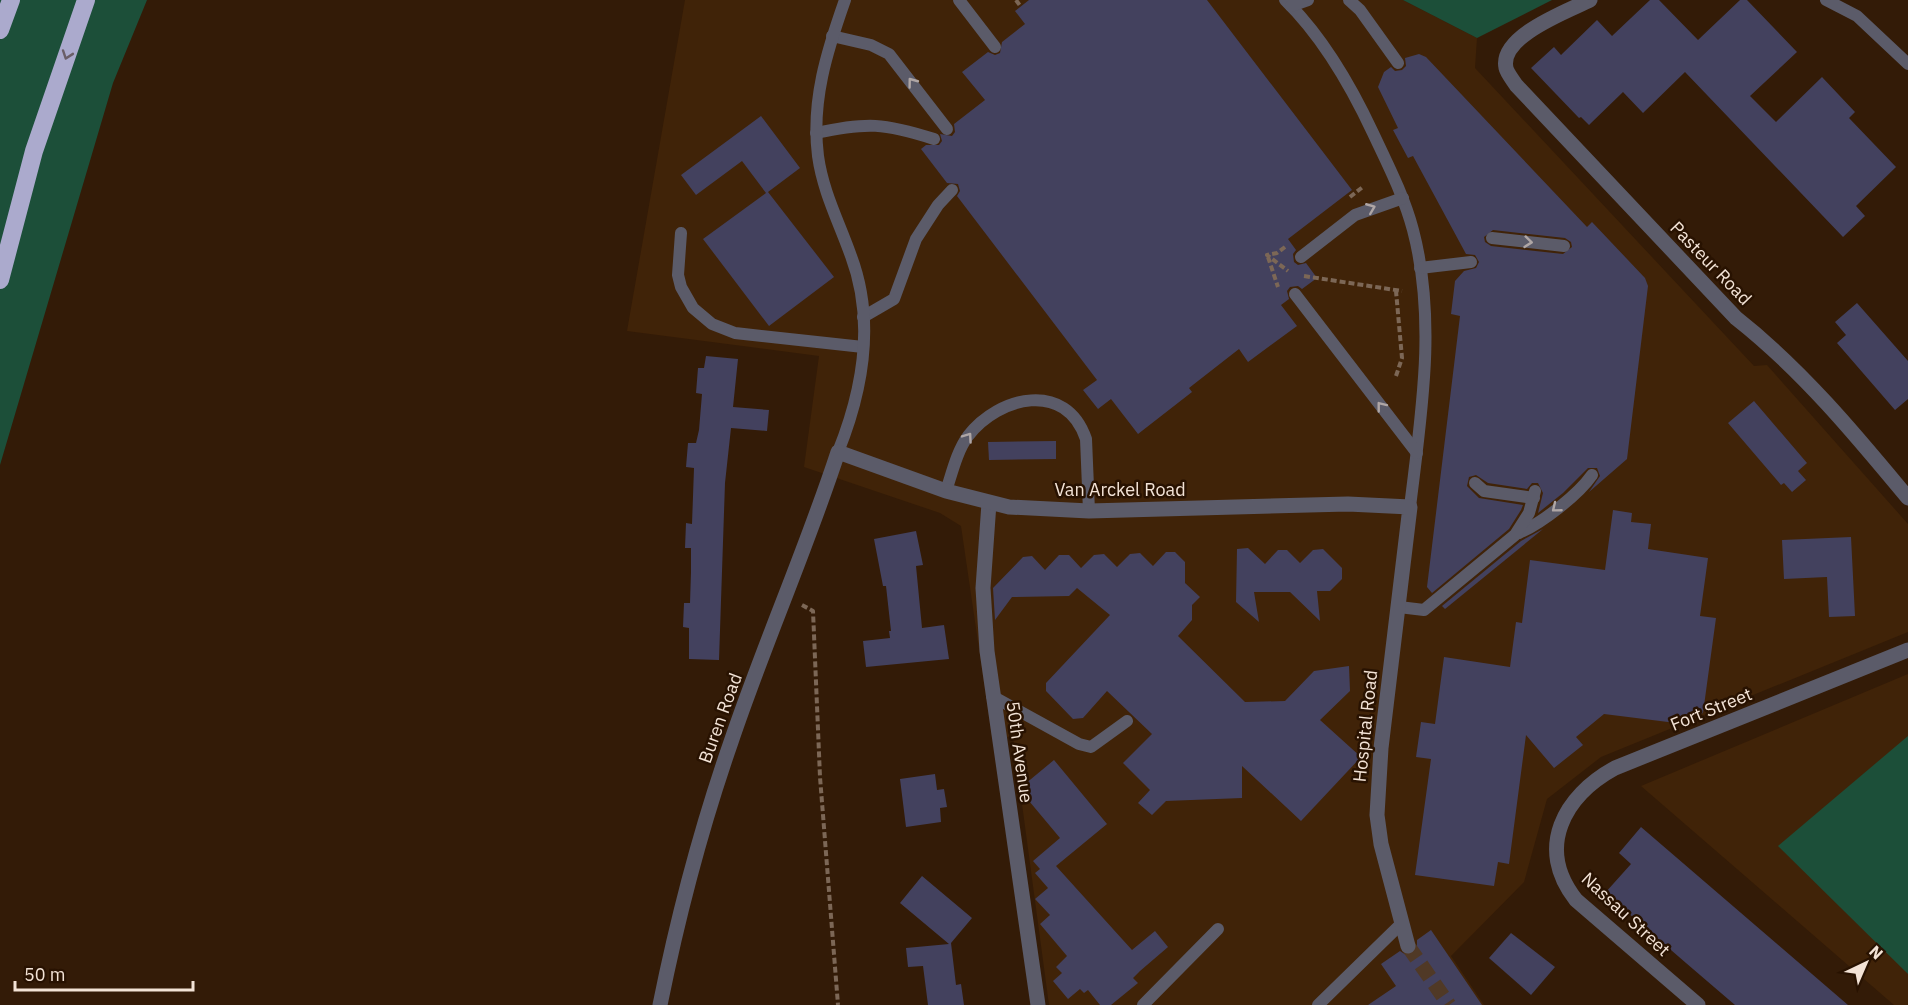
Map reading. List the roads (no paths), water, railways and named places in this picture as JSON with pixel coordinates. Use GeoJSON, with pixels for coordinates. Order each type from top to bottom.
{"type":"FeatureCollection","features":[{"type":"Feature","properties":{"kind":"highway"},"geometry":{"type":"LineString","coordinates":[[0,30],[12,0]]}},
{"type":"Feature","properties":{"kind":"highway"},"geometry":{"type":"LineString","coordinates":[[0,280],[34,151],[86,0]]}},
{"type":"Feature","properties":{"kind":"street","name":"Pasteur Road"},"geometry":{"type":"LineString","coordinates":[[1590,0],[1530,31],[1513,45],[1508,54],[1506,69],[1516,84],[1736,318],[1775,348],[1860,439],[1908,498]]}},
{"type":"Feature","properties":{"kind":"street","name":"Van Arckel Road"},"geometry":{"type":"LineString","coordinates":[[838,452],[946,491],[988,503],[1089,511],[1348,504],[1410,507]]}},
{"type":"Feature","properties":{"kind":"street","name":"Buren Road"},"geometry":{"type":"LineString","coordinates":[[660,1005],[674,935],[699,838],[731,740],[838,452]]}},
{"type":"Feature","properties":{"kind":"street","name":"50th Avenue"},"geometry":{"type":"LineString","coordinates":[[988,503],[983,588],[992,696],[1038,1005]]}},
{"type":"Feature","properties":{"kind":"street","name":"Hospital Road"},"geometry":{"type":"LineString","coordinates":[[1408,946],[1381,844],[1377,815],[1382,748],[1410,507]]}},
{"type":"Feature","properties":{"kind":"street","name":"Fort Street"},"geometry":{"type":"LineString","coordinates":[[1557,837],[1573,802],[1585,788],[1607,772],[1908,650]]}},
{"type":"Feature","properties":{"kind":"street","name":"Nassau Street"},"geometry":{"type":"LineString","coordinates":[[1557,837],[1558,867],[1568,890],[1576,900],[1698,1005]]}},
{"type":"Feature","properties":{"kind":"lane"},"geometry":{"type":"LineString","coordinates":[[838,452],[852,419],[859,387],[863,317],[857,271],[834,216],[822,177],[816,133],[819,84],[845,0]]}},
{"type":"Feature","properties":{"kind":"lane"},"geometry":{"type":"LineString","coordinates":[[959,0],[995,47]]}},
{"type":"Feature","properties":{"kind":"lane"},"geometry":{"type":"LineString","coordinates":[[1288,3],[1308,0]]}},
{"type":"Feature","properties":{"kind":"lane"},"geometry":{"type":"LineString","coordinates":[[1349,0],[1360,10],[1398,63]]}},
{"type":"Feature","properties":{"kind":"lane"},"geometry":{"type":"LineString","coordinates":[[1826,0],[1857,16],[1908,64]]}},
{"type":"Feature","properties":{"kind":"lane"},"geometry":{"type":"LineString","coordinates":[[1288,3],[1313,33],[1364,113],[1403,198],[1420,268],[1425,326],[1425,381],[1410,507]]}},
{"type":"Feature","properties":{"kind":"lane"},"geometry":{"type":"LineString","coordinates":[[832,36],[871,45],[889,54],[947,129]]}},
{"type":"Feature","properties":{"kind":"lane"},"geometry":{"type":"LineString","coordinates":[[816,133],[870,124],[897,127],[934,139]]}},
{"type":"Feature","properties":{"kind":"lane"},"geometry":{"type":"LineString","coordinates":[[863,317],[894,299],[916,239],[938,205],[952,190]]}},
{"type":"Feature","properties":{"kind":"lane"},"geometry":{"type":"LineString","coordinates":[[1301,256],[1355,215],[1403,198]]}},
{"type":"Feature","properties":{"kind":"lane"},"geometry":{"type":"LineString","coordinates":[[681,233],[678,275],[681,287],[693,308],[712,324],[735,333],[863,347]]}},
{"type":"Feature","properties":{"kind":"lane"},"geometry":{"type":"LineString","coordinates":[[1492,238],[1564,246]]}},
{"type":"Feature","properties":{"kind":"lane"},"geometry":{"type":"LineString","coordinates":[[1420,268],[1471,262]]}},
{"type":"Feature","properties":{"kind":"lane"},"geometry":{"type":"LineString","coordinates":[[1295,294],[1417,453]]}},
{"type":"Feature","properties":{"kind":"lane"},"geometry":{"type":"LineString","coordinates":[[946,491],[960,450],[977,426],[1009,404],[1036,400],[1062,408],[1083,429],[1086,439],[1089,511]]}},
{"type":"Feature","properties":{"kind":"lane"},"geometry":{"type":"LineString","coordinates":[[1399,607],[1424,610],[1515,535],[1539,522],[1592,475]]}},
{"type":"Feature","properties":{"kind":"lane"},"geometry":{"type":"LineString","coordinates":[[1475,483],[1484,491],[1534,494],[1526,519],[1515,535]]}},
{"type":"Feature","properties":{"kind":"lane"},"geometry":{"type":"LineString","coordinates":[[992,696],[1079,744],[1091,747],[1128,721]]}},
{"type":"Feature","properties":{"kind":"lane"},"geometry":{"type":"LineString","coordinates":[[1318,1005],[1402,923]]}},
{"type":"Feature","properties":{"kind":"lane"},"geometry":{"type":"LineString","coordinates":[[1143,1005],[1218,928]]}},
{"type":"Feature","properties":{"kind":"tunnel"},"geometry":{"type":"LineString","coordinates":[[1408,946],[1449,1005]]}}]}
